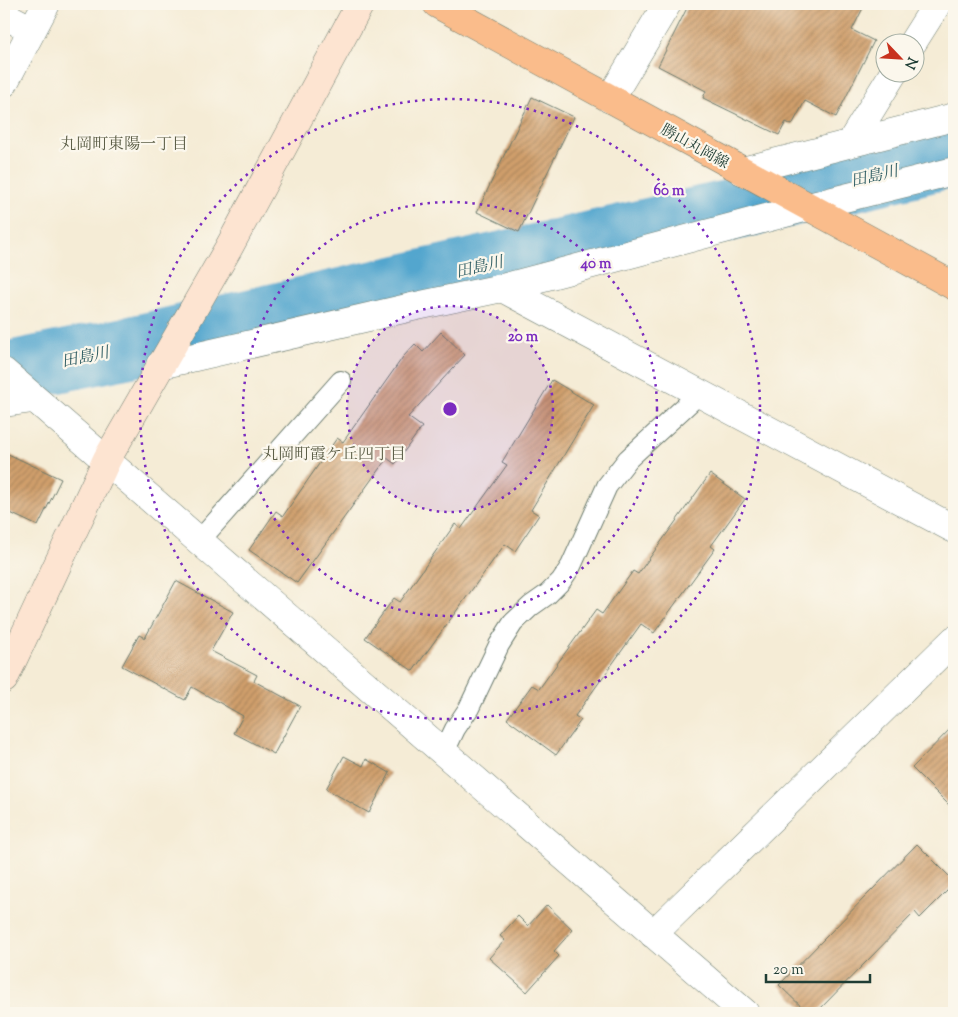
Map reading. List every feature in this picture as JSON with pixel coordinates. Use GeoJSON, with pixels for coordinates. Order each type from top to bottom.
{"type":"FeatureCollection","features":[{"type":"Feature","properties":{"kind":"main road","name":"勝山丸岡線"},"geometry":{"type":"LineString","coordinates":[[437,4],[954,286]]}},
{"type":"Feature","properties":{"kind":"street"},"geometry":{"type":"LineString","coordinates":[[4,83],[46,4]]}},
{"type":"Feature","properties":{"kind":"street"},"geometry":{"type":"LineString","coordinates":[[4,679],[106,459],[232,241],[360,4]]}},
{"type":"Feature","properties":{"kind":"street"},"geometry":{"type":"LineString","coordinates":[[610,99],[667,4]]}},
{"type":"Feature","properties":{"kind":"street"},"geometry":{"type":"LineString","coordinates":[[919,32],[937,4]]}},
{"type":"Feature","properties":{"kind":"street"},"geometry":{"type":"LineString","coordinates":[[4,15],[32,30]]}},
{"type":"Feature","properties":{"kind":"street"},"geometry":{"type":"LineString","coordinates":[[851,142],[888,82]]}},
{"type":"Feature","properties":{"kind":"street"},"geometry":{"type":"LineString","coordinates":[[742,171],[954,117]]}},
{"type":"Feature","properties":{"kind":"street"},"geometry":{"type":"LineString","coordinates":[[160,365],[502,288],[808,207],[954,171]]}},
{"type":"Feature","properties":{"kind":"street"},"geometry":{"type":"LineString","coordinates":[[502,288],[954,529]]}},
{"type":"Feature","properties":{"kind":"street"},"geometry":{"type":"LineString","coordinates":[[4,372],[745,1013]]}},
{"type":"Feature","properties":{"kind":"street"},"geometry":{"type":"LineString","coordinates":[[4,403],[33,399]]}},
{"type":"Feature","properties":{"kind":"street"},"geometry":{"type":"LineString","coordinates":[[653,934],[954,640]]}},
{"type":"Feature","properties":{"kind":"lane"},"geometry":{"type":"LineString","coordinates":[[200,540],[341,381]]}},
{"type":"Feature","properties":{"kind":"lane"},"geometry":{"type":"LineString","coordinates":[[444,752],[454,729],[469,708],[500,644],[513,623],[554,588],[571,566],[607,486],[628,459],[700,393]]}},
{"type":"Feature","properties":{"kind":"building"},"geometry":{"type":"Polygon","coordinates":[[[689,4],[865,4],[852,30],[874,41],[836,117],[805,101],[792,125],[786,122],[779,135],[703,98],[706,91],[658,66],[689,4]]]}},
{"type":"Feature","properties":{"kind":"building"},"geometry":{"type":"Polygon","coordinates":[[[532,97],[574,117],[519,232],[477,212],[532,97]]]}},
{"type":"Feature","properties":{"kind":"building"},"geometry":{"type":"Polygon","coordinates":[[[441,332],[465,355],[408,417],[422,427],[395,464],[387,458],[297,583],[249,550],[276,511],[283,516],[337,438],[343,442],[403,357],[415,344],[423,352],[441,332]]]}},
{"type":"Feature","properties":{"kind":"building"},"geometry":{"type":"Polygon","coordinates":[[[552,380],[594,405],[531,510],[539,515],[515,551],[505,544],[413,671],[365,638],[394,598],[400,602],[455,524],[461,529],[507,465],[502,462],[552,380]]]}},
{"type":"Feature","properties":{"kind":"building"},"geometry":{"type":"Polygon","coordinates":[[[4,452],[61,479],[38,526],[4,510],[4,452]]]}},
{"type":"Feature","properties":{"kind":"building"},"geometry":{"type":"Polygon","coordinates":[[[710,474],[745,499],[711,546],[715,549],[654,633],[641,624],[575,716],[581,720],[556,755],[507,719],[532,685],[539,689],[596,610],[602,614],[633,571],[638,574],[710,474]]]}},
{"type":"Feature","properties":{"kind":"building"},"geometry":{"type":"Polygon","coordinates":[[[176,581],[233,612],[211,651],[257,675],[254,681],[300,706],[274,754],[234,733],[243,716],[192,687],[185,700],[122,666],[139,635],[145,638],[176,581]]]}},
{"type":"Feature","properties":{"kind":"building"},"geometry":{"type":"Polygon","coordinates":[[[954,725],[954,810],[912,768],[954,725]]]}},
{"type":"Feature","properties":{"kind":"building"},"geometry":{"type":"Polygon","coordinates":[[[344,756],[363,766],[366,759],[390,773],[369,813],[326,789],[344,756]]]}},
{"type":"Feature","properties":{"kind":"building"},"geometry":{"type":"Polygon","coordinates":[[[917,844],[954,881],[954,884],[920,918],[915,912],[816,1013],[808,1013],[779,985],[917,844]]]}},
{"type":"Feature","properties":{"kind":"building"},"geometry":{"type":"Polygon","coordinates":[[[547,905],[573,930],[554,951],[559,956],[527,992],[489,958],[505,940],[500,936],[518,916],[528,926],[547,905]]]}},
{"type":"Feature","properties":{"kind":"waterway","name":"田島川"},"geometry":{"type":"LineString","coordinates":[[4,373],[135,346],[732,210],[954,156]]}},
{"type":"Feature","properties":{"kind":"district","name":"丸岡町東陽一丁目"},"geometry":{"type":"Point","coordinates":[124,143]}},
{"type":"Feature","properties":{"kind":"district","name":"丸岡町霞ケ丘四丁目"},"geometry":{"type":"Point","coordinates":[334,453]}}]}
